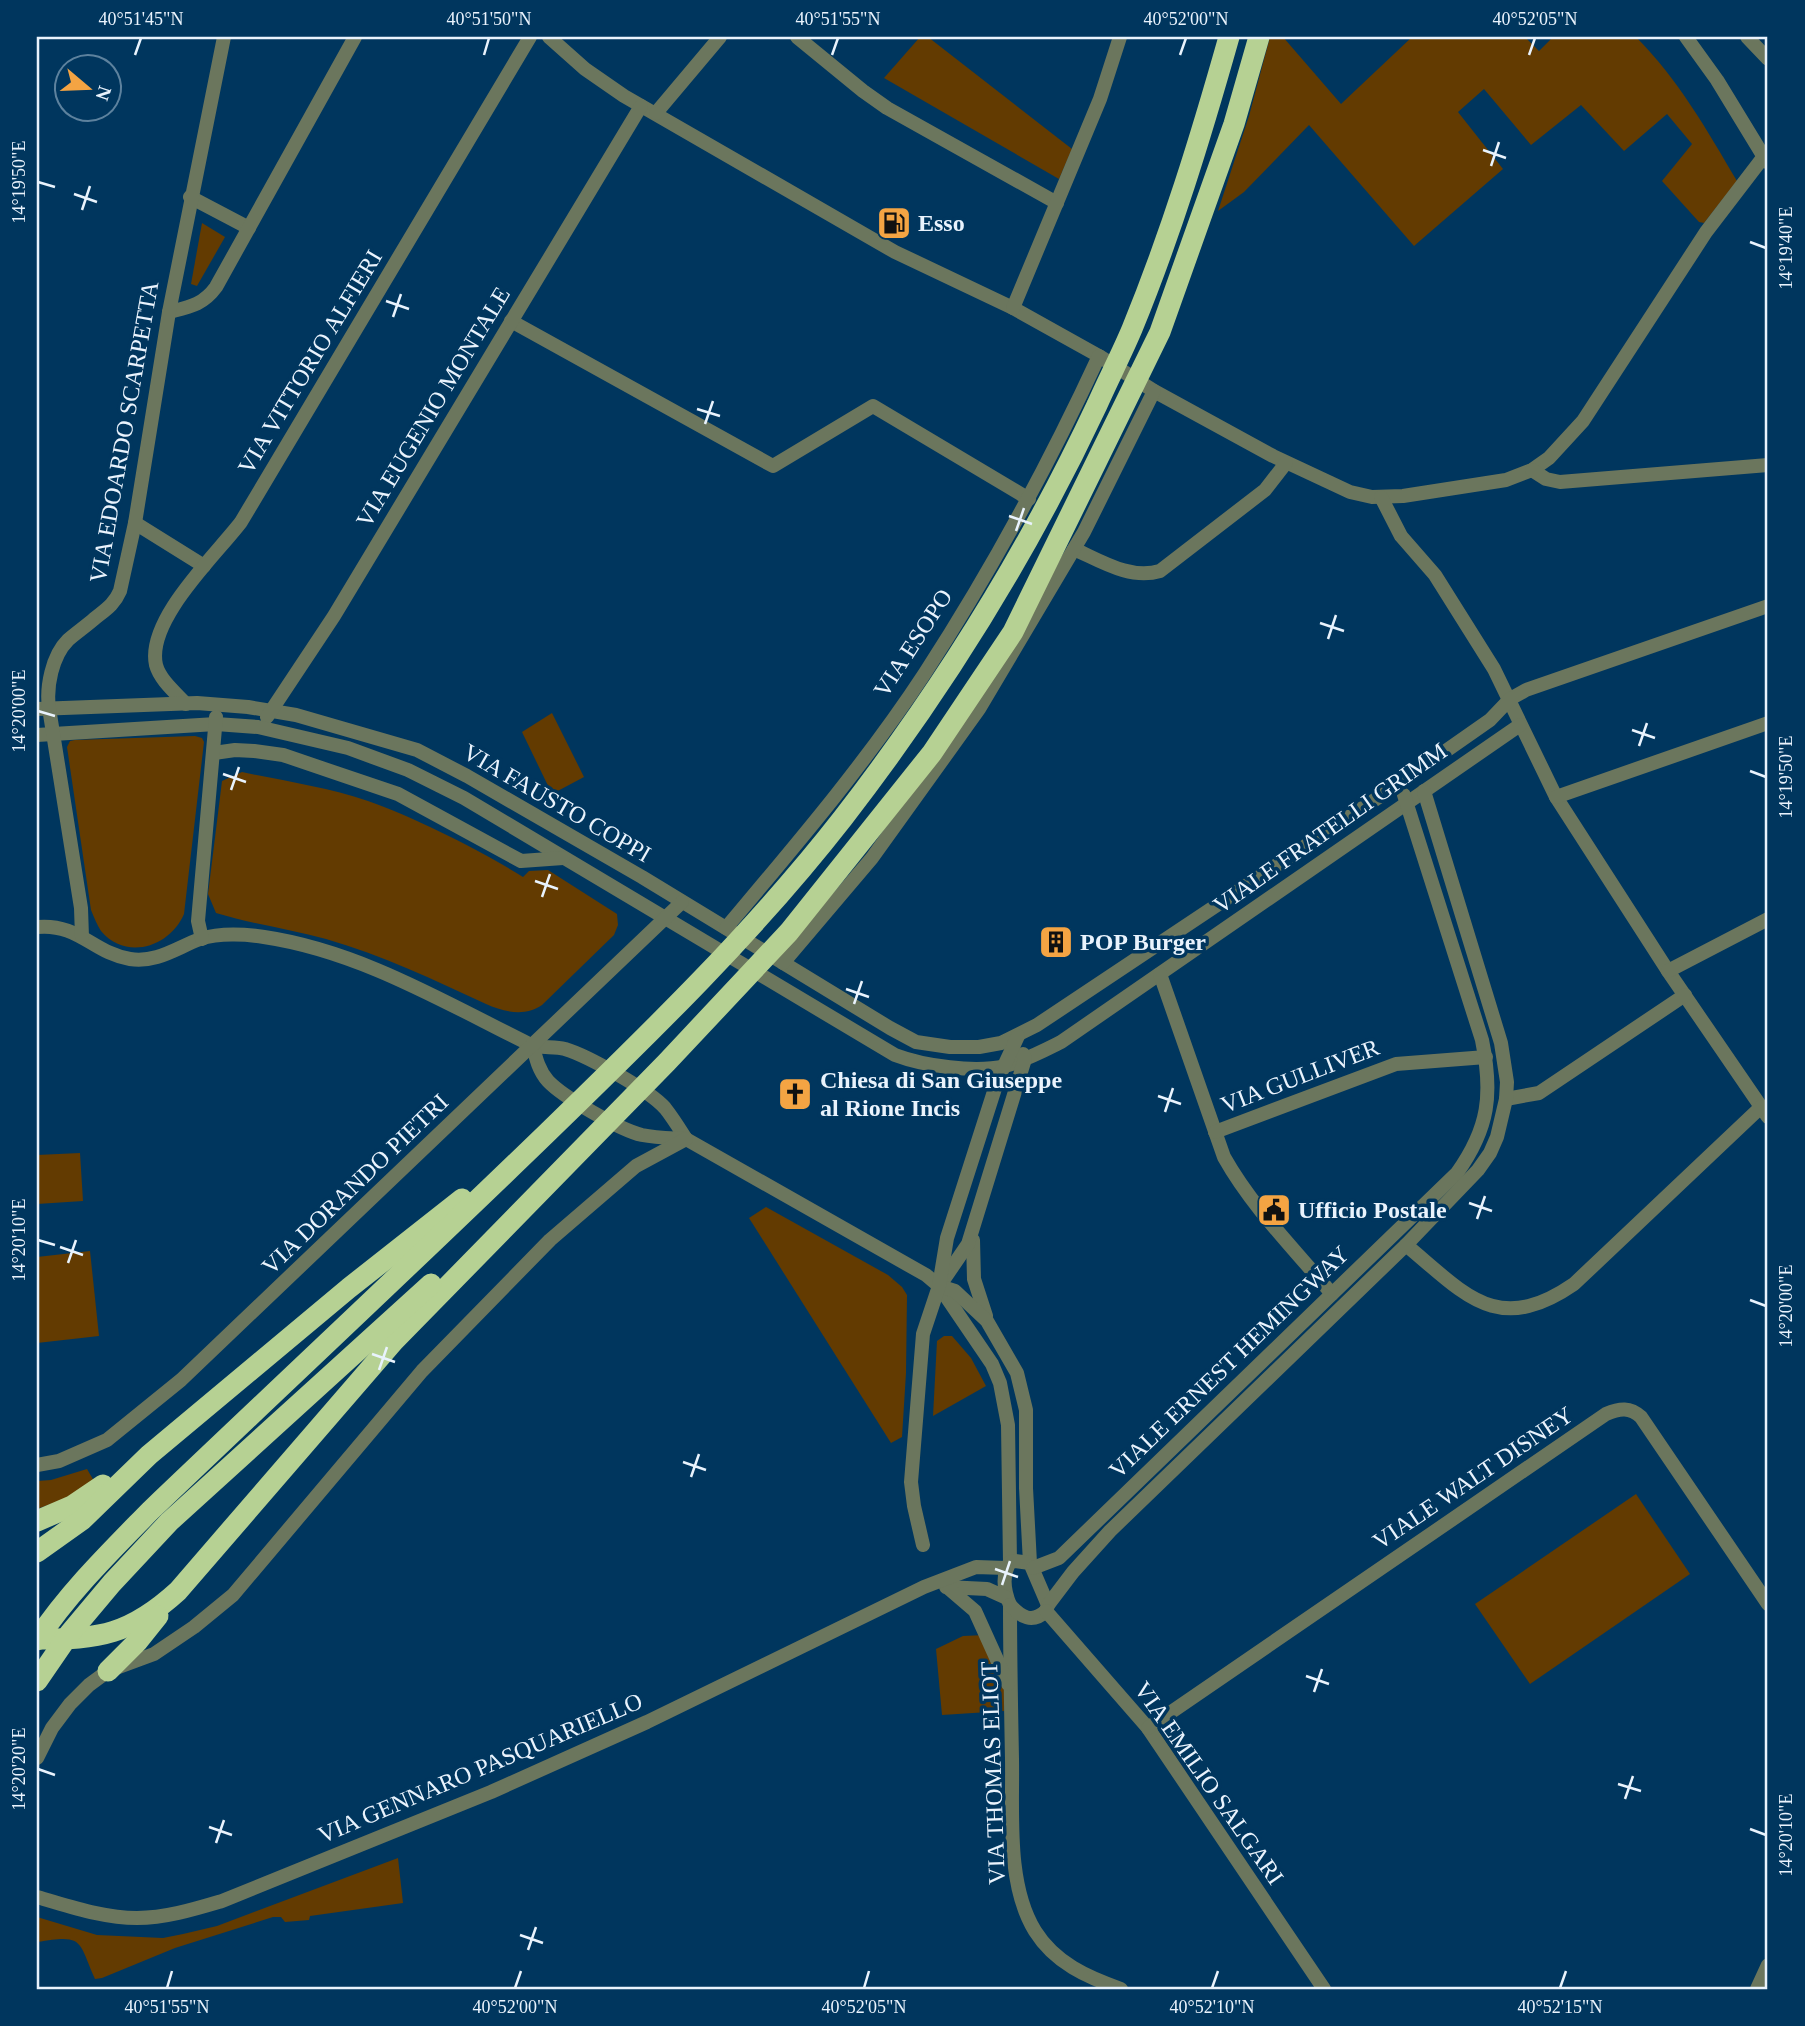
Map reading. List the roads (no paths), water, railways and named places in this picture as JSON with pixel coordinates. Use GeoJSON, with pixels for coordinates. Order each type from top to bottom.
{"type":"FeatureCollection","features":[{"type":"Feature","properties":{"kind":"highway"},"geometry":{"type":"LineString","coordinates":[[37,1639],[96,1565],[150,1511],[648,1035],[768,908],[843,819],[911,726],[974,631],[1032,535],[1083,434],[1130,333],[1170,230],[1229,37]]}},
{"type":"Feature","properties":{"kind":"highway"},"geometry":{"type":"LineString","coordinates":[[108,1671],[138,1641],[394,1340],[667,1062],[789,932],[932,753],[1013,632],[1160,332],[1234,124],[1259,37]]}},
{"type":"Feature","properties":{"kind":"highway"},"geometry":{"type":"LineString","coordinates":[[37,1681],[70,1633],[169,1522],[571,1158]]}},
{"type":"Feature","properties":{"kind":"highway"},"geometry":{"type":"LineString","coordinates":[[37,1552],[82,1520],[149,1455],[449,1208],[519,1161]]}},
{"type":"Feature","properties":{"kind":"highway"},"geometry":{"type":"LineString","coordinates":[[37,1521],[72,1506],[149,1455]]}},
{"type":"Feature","properties":{"kind":"highway"},"geometry":{"type":"LineString","coordinates":[[37,1639],[105,1635],[123,1630],[143,1620],[178,1591]]}},
{"type":"Feature","properties":{"kind":"street","name":"VIA EDOARDO SCARPETTA"},"geometry":{"type":"LineString","coordinates":[[82,937],[81,908],[54,733],[43,709],[51,674],[64,645],[106,611],[118,596],[135,523],[169,312],[223,37]]}},
{"type":"Feature","properties":{"kind":"street"},"geometry":{"type":"LineString","coordinates":[[169,312],[195,306],[210,295],[355,37]]}},
{"type":"Feature","properties":{"kind":"street","name":"VIA VITTORIO ALFIERI"},"geometry":{"type":"LineString","coordinates":[[186,704],[164,680],[156,665],[156,654],[169,614],[184,591],[241,522],[530,37]]}},
{"type":"Feature","properties":{"kind":"street"},"geometry":{"type":"LineString","coordinates":[[549,37],[603,83],[895,252],[1013,308],[1099,356],[1154,391],[1286,463],[1361,496],[1381,497],[1506,480],[1532,470],[1549,458],[1583,421],[1706,232],[1767,157],[1686,37]]}},
{"type":"Feature","properties":{"kind":"street"},"geometry":{"type":"LineString","coordinates":[[656,113],[720,37]]}},
{"type":"Feature","properties":{"kind":"street"},"geometry":{"type":"LineString","coordinates":[[797,37],[887,108],[1057,203]]}},
{"type":"Feature","properties":{"kind":"street"},"geometry":{"type":"LineString","coordinates":[[1013,308],[1100,99],[1120,37]]}},
{"type":"Feature","properties":{"kind":"street"},"geometry":{"type":"LineString","coordinates":[[1747,37],[1768,59]]}},
{"type":"Feature","properties":{"kind":"street","name":"VIA EUGENIO MONTALE"},"geometry":{"type":"LineString","coordinates":[[258,727],[334,616],[641,106]]}},
{"type":"Feature","properties":{"kind":"street"},"geometry":{"type":"LineString","coordinates":[[190,198],[248,228]]}},
{"type":"Feature","properties":{"kind":"street"},"geometry":{"type":"LineString","coordinates":[[511,321],[773,466],[873,406],[1029,499]]}},
{"type":"Feature","properties":{"kind":"street","name":"VIA ESOPO"},"geometry":{"type":"LineString","coordinates":[[726,928],[821,816],[925,673],[1029,499],[1099,356]]}},
{"type":"Feature","properties":{"kind":"street"},"geometry":{"type":"LineString","coordinates":[[783,963],[872,858],[978,709],[1074,549],[1154,391]]}},
{"type":"Feature","properties":{"kind":"street"},"geometry":{"type":"LineString","coordinates":[[1074,549],[1127,572],[1150,574],[1160,571],[1265,490],[1286,463]]}},
{"type":"Feature","properties":{"kind":"street"},"geometry":{"type":"LineString","coordinates":[[1532,470],[1546,479],[1560,482],[1768,465]]}},
{"type":"Feature","properties":{"kind":"street"},"geometry":{"type":"LineString","coordinates":[[1381,497],[1395,528],[1435,575],[1494,669],[1556,797],[1668,971],[1765,1112],[1574,1284],[1548,1300],[1530,1306],[1510,1308],[1479,1303],[1406,1245]]}},
{"type":"Feature","properties":{"kind":"street"},"geometry":{"type":"LineString","coordinates":[[135,523],[204,566]]}},
{"type":"Feature","properties":{"kind":"street","name":"VIALE FRATELLI GRIMM"},"geometry":{"type":"LineString","coordinates":[[939,1286],[947,1238],[1003,1066],[1018,1036],[1400,783],[1490,719],[1510,699],[1539,686],[1768,606]]}},
{"type":"Feature","properties":{"kind":"street","name":"VIA FAUSTO COPPI"},"geometry":{"type":"LineString","coordinates":[[43,709],[186,704],[272,710],[418,750],[502,796],[916,1042],[950,1047],[979,1047],[1001,1043],[1018,1036]]}},
{"type":"Feature","properties":{"kind":"street"},"geometry":{"type":"LineString","coordinates":[[202,939],[198,921],[216,705]]}},
{"type":"Feature","properties":{"kind":"street"},"geometry":{"type":"LineString","coordinates":[[1556,797],[1768,723]]}},
{"type":"Feature","properties":{"kind":"street","name":"VIA FAUSTO COPPI"},"geometry":{"type":"LineString","coordinates":[[37,735],[216,724],[258,727],[348,748],[408,770],[464,798],[895,1055],[919,1064],[1003,1066]]}},
{"type":"Feature","properties":{"kind":"street","name":"VIALE FRATELLI GRIMM"},"geometry":{"type":"LineString","coordinates":[[1003,1066],[1061,1042],[1520,724]]}},
{"type":"Feature","properties":{"kind":"street","name":"VIA FAUSTO COPPI"},"geometry":{"type":"LineString","coordinates":[[214,753],[254,751],[292,758],[398,794],[522,861],[563,858]]}},
{"type":"Feature","properties":{"kind":"street"},"geometry":{"type":"LineString","coordinates":[[1400,783],[1424,791]]}},
{"type":"Feature","properties":{"kind":"street","name":"VIALE ERNEST HEMINGWAY"},"geometry":{"type":"LineString","coordinates":[[1008,1565],[1015,1560],[1032,1565],[1059,1558],[1457,1173],[1471,1153],[1486,1112],[1489,1087],[1486,1057],[1400,783]]}},
{"type":"Feature","properties":{"kind":"street","name":"VIALE ERNEST HEMINGWAY"},"geometry":{"type":"LineString","coordinates":[[1047,1608],[1073,1572],[1110,1531],[1406,1245],[1472,1177],[1490,1153],[1503,1118],[1506,1099],[1507,1082],[1501,1043],[1424,791]]}},
{"type":"Feature","properties":{"kind":"street","name":"VIA DORANDO PIETRI"},"geometry":{"type":"LineString","coordinates":[[37,1465],[59,1461],[107,1440],[181,1380],[682,902]]}},
{"type":"Feature","properties":{"kind":"street"},"geometry":{"type":"LineString","coordinates":[[1668,971],[1768,919]]}},
{"type":"Feature","properties":{"kind":"street"},"geometry":{"type":"LineString","coordinates":[[37,927],[56,926],[115,956],[132,960],[151,960],[202,939],[230,936],[262,937],[349,959],[440,998],[533,1046],[565,1049],[589,1059],[651,1096],[664,1107],[686,1139]]}},
{"type":"Feature","properties":{"kind":"street"},"geometry":{"type":"LineString","coordinates":[[1160,974],[1224,1157],[1236,1178],[1332,1294]]}},
{"type":"Feature","properties":{"kind":"street"},"geometry":{"type":"LineString","coordinates":[[1506,1099],[1539,1093],[1685,995]]}},
{"type":"Feature","properties":{"kind":"street"},"geometry":{"type":"LineString","coordinates":[[923,1545],[911,1482],[923,1335],[939,1286],[965,1250],[974,1228],[1025,1059],[1018,1036]]}},
{"type":"Feature","properties":{"kind":"street"},"geometry":{"type":"LineString","coordinates":[[533,1046],[537,1064],[558,1089],[625,1129],[642,1135],[686,1139],[909,1265],[939,1286],[955,1291],[987,1321]]}},
{"type":"Feature","properties":{"kind":"street","name":"VIA GULLIVER"},"geometry":{"type":"LineString","coordinates":[[1215,1132],[1396,1064],[1486,1057]]}},
{"type":"Feature","properties":{"kind":"street"},"geometry":{"type":"LineString","coordinates":[[37,1758],[52,1728],[89,1685],[108,1671],[154,1654],[194,1627],[233,1595],[422,1371],[550,1240],[636,1166],[686,1139]]}},
{"type":"Feature","properties":{"kind":"street"},"geometry":{"type":"LineString","coordinates":[[974,1228],[974,1279],[987,1321],[1013,1363],[1023,1392],[1032,1565],[1047,1608],[1031,1619],[1014,1621],[1010,1630]]}},
{"type":"Feature","properties":{"kind":"street"},"geometry":{"type":"LineString","coordinates":[[939,1286],[992,1364],[1006,1402],[1008,1565],[1004,1580],[1008,1601]]}},
{"type":"Feature","properties":{"kind":"street","name":"VIALE WALT DISNEY"},"geometry":{"type":"LineString","coordinates":[[1147,1728],[1606,1414],[1622,1408],[1636,1412],[1641,1417],[1768,1604]]}},
{"type":"Feature","properties":{"kind":"street","name":"VIA GENNARO PASQUARIELLO"},"geometry":{"type":"LineString","coordinates":[[37,1897],[104,1914],[136,1918],[189,1911],[222,1901],[491,1792],[647,1722],[924,1587],[976,1567],[1008,1565]]}},
{"type":"Feature","properties":{"kind":"street"},"geometry":{"type":"LineString","coordinates":[[924,1587],[987,1589],[1008,1601],[1024,1618]]}},
{"type":"Feature","properties":{"kind":"street"},"geometry":{"type":"LineString","coordinates":[[947,1587],[975,1611],[1011,1690]]}},
{"type":"Feature","properties":{"kind":"street","name":"VIA THOMAS ELIOT"},"geometry":{"type":"LineString","coordinates":[[1008,1601],[1014,1844],[1021,1899],[1027,1916],[1046,1947],[1078,1972],[1121,1989]]}},
{"type":"Feature","properties":{"kind":"street","name":"VIA EMILIO SALGARI"},"geometry":{"type":"LineString","coordinates":[[1047,1608],[1147,1728],[1324,1989]]}},
{"type":"Feature","properties":{"kind":"street"},"geometry":{"type":"LineString","coordinates":[[1757,1989],[1768,1965]]}},
{"type":"Feature","properties":{"kind":"place","name":"Esso"},"geometry":{"type":"Point","coordinates":[894,223]}},
{"type":"Feature","properties":{"kind":"place","name":"POP Burger"},"geometry":{"type":"Point","coordinates":[1056,942]}},
{"type":"Feature","properties":{"kind":"place","name":"Chiesa di San Giuseppe al Rione Incis"},"geometry":{"type":"Point","coordinates":[795,1094]}},
{"type":"Feature","properties":{"kind":"place","name":"Ufficio Postale"},"geometry":{"type":"Point","coordinates":[1274,1210]}}]}
